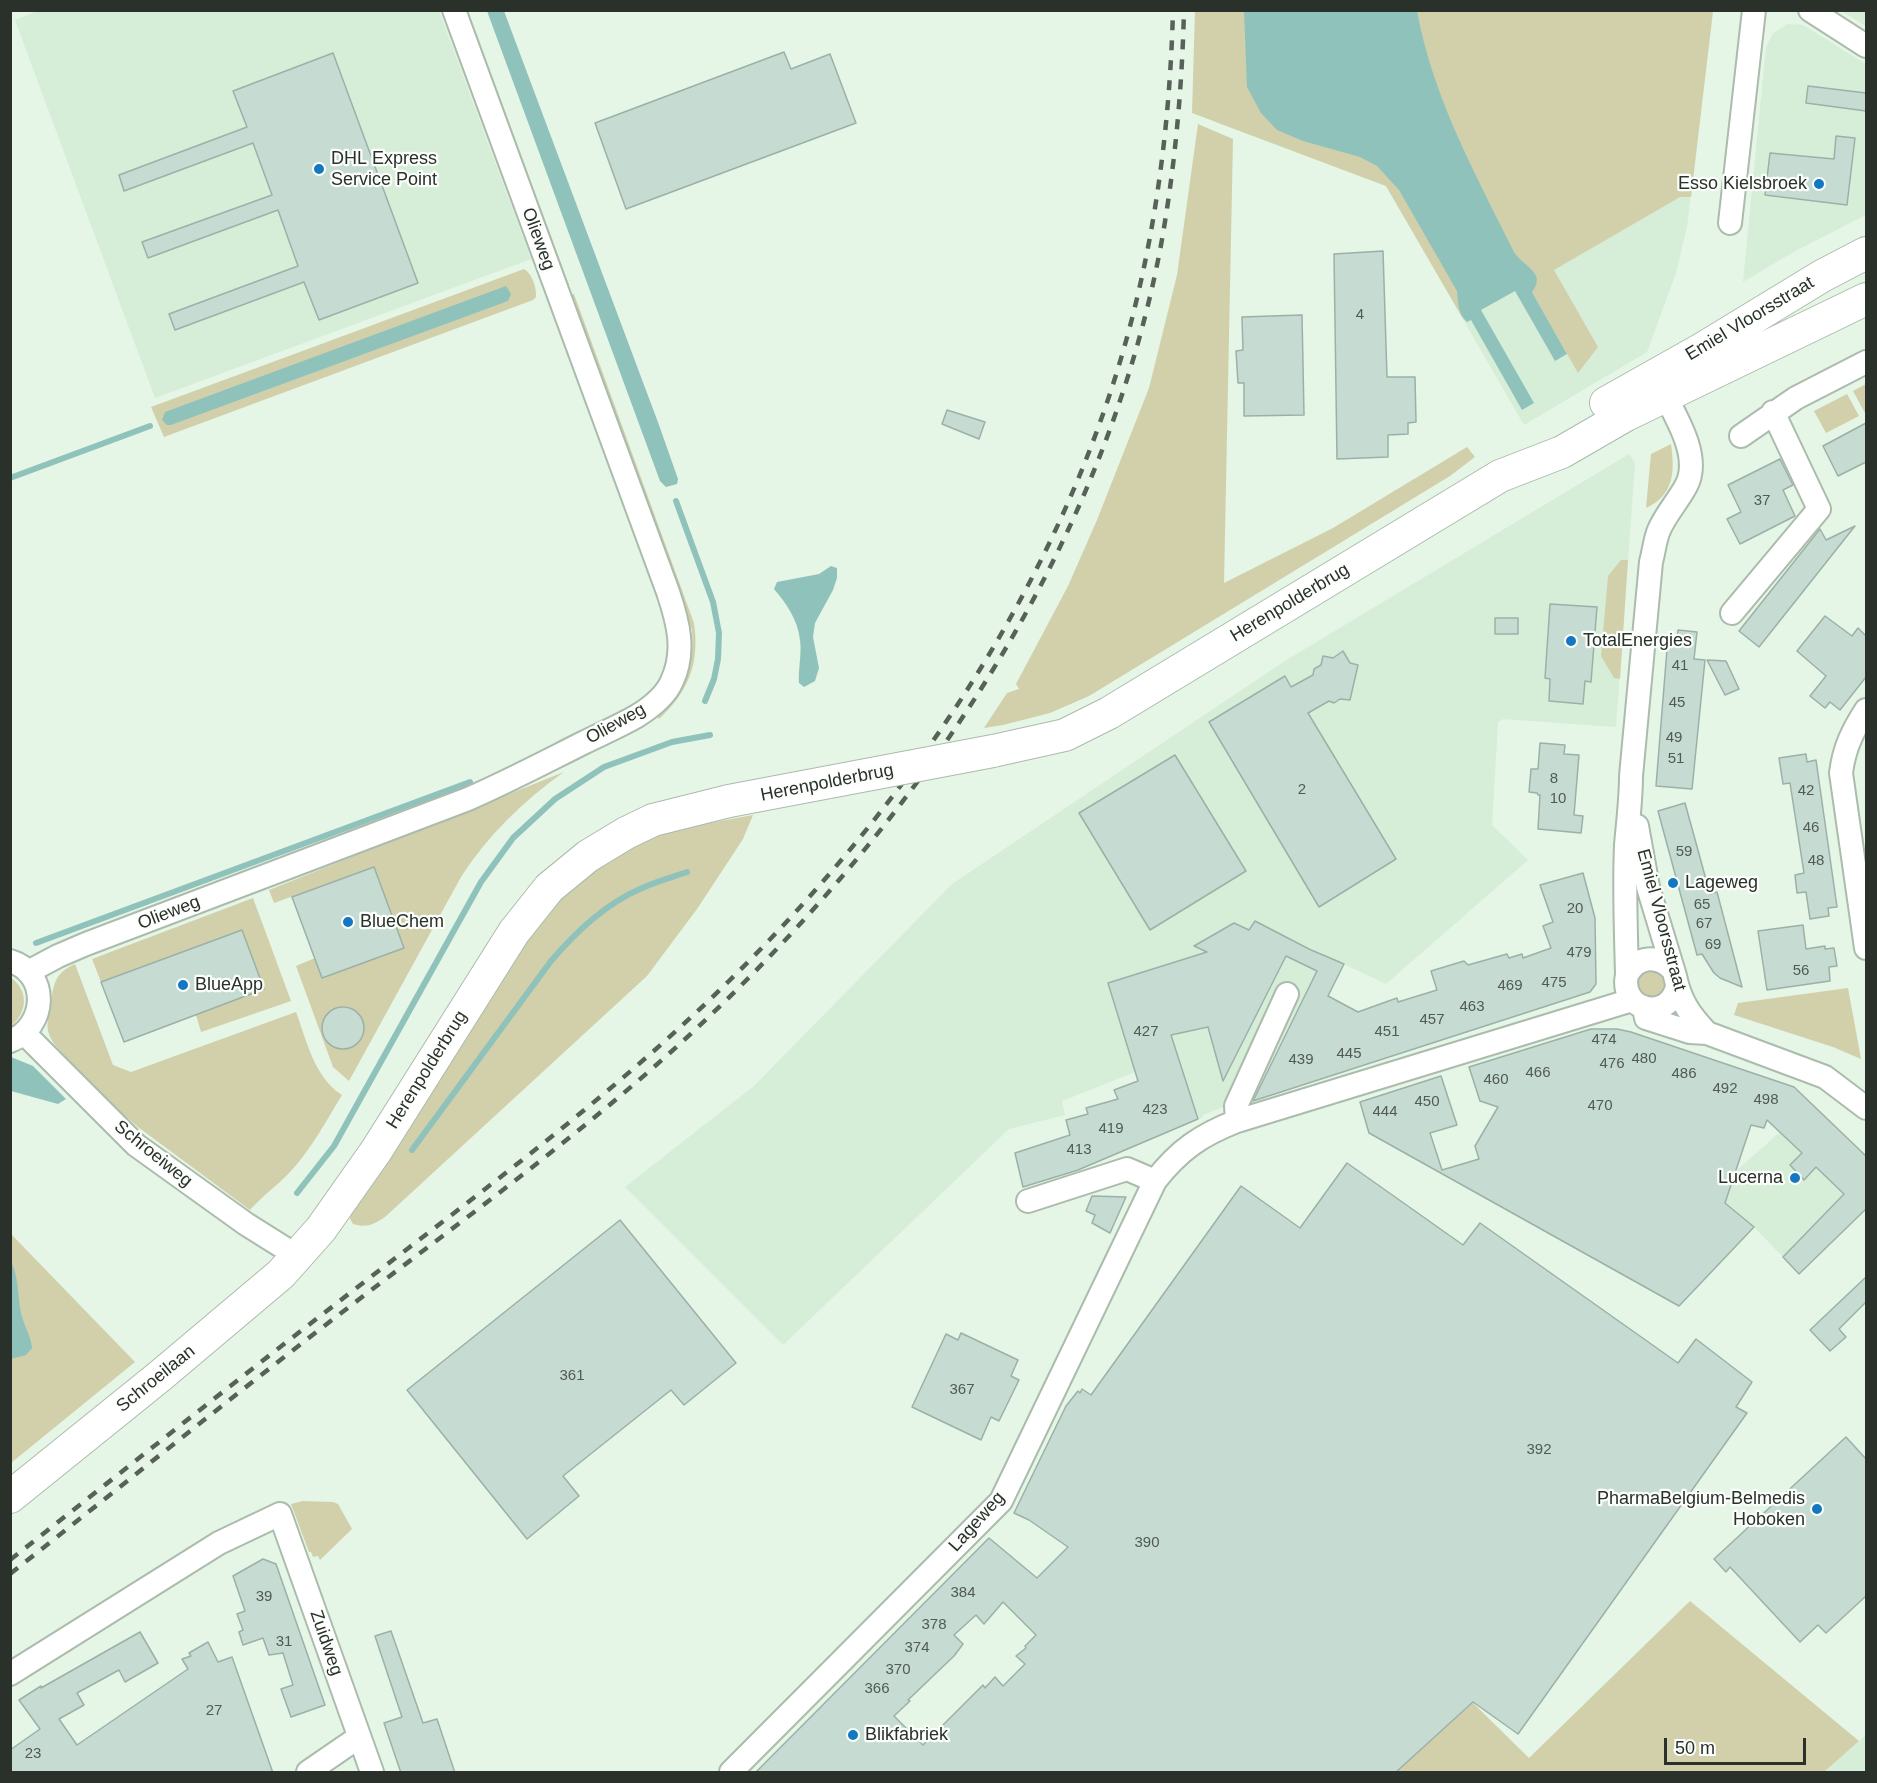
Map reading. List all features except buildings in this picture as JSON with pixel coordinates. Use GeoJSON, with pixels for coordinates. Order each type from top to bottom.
{"type":"FeatureCollection","features":[{"type":"Feature","properties":{"kind":"street","name":"Olieweg"},"geometry":{"type":"LineString","coordinates":[[19,967],[58,956],[468,799],[637,716],[658,700],[671,683],[678,665],[680,644],[678,623],[454,10]]}},
{"type":"Feature","properties":{"kind":"street"},"geometry":{"type":"LineString","coordinates":[[1730,224],[1754,10]]}},
{"type":"Feature","properties":{"kind":"street"},"geometry":{"type":"LineString","coordinates":[[1810,10],[1866,46]]}},
{"type":"Feature","properties":{"kind":"street","name":"Emiel Vloorsstraat"},"geometry":{"type":"LineString","coordinates":[[1660,386],[1733,331],[1822,276],[1866,253]]}},
{"type":"Feature","properties":{"kind":"street","name":"Emiel Vloorsstraat"},"geometry":{"type":"LineString","coordinates":[[1660,386],[1866,299]]}},
{"type":"Feature","properties":{"kind":"street"},"geometry":{"type":"LineString","coordinates":[[1740,436],[1796,398],[1866,362]]}},
{"type":"Feature","properties":{"kind":"street","name":"Emiel Vloorsstraat"},"geometry":{"type":"LineString","coordinates":[[1638,1004],[1628,992],[1626,984],[1626,843],[1651,561],[1658,531],[1687,484],[1690,471],[1687,441],[1660,386]]}},
{"type":"Feature","properties":{"kind":"street","name":"Herenpolderbrug"},"geometry":{"type":"LineString","coordinates":[[297,1256],[321,1228],[376,1151],[514,932],[549,888],[588,856],[652,820],[729,801],[993,752],[1065,735],[1109,713],[1500,476],[1562,452],[1626,415],[1660,386]]}},
{"type":"Feature","properties":{"kind":"street"},"geometry":{"type":"LineString","coordinates":[[1732,613],[1819,509],[1773,412]]}},
{"type":"Feature","properties":{"kind":"street"},"geometry":{"type":"LineString","coordinates":[[1866,710],[1858,734],[1844,751],[1840,773],[1866,948]]}},
{"type":"Feature","properties":{"kind":"street","name":"Emiel Vloorsstraat"},"geometry":{"type":"LineString","coordinates":[[1631,798],[1648,887],[1675,979],[1690,1014],[1707,1033]]}},
{"type":"Feature","properties":{"kind":"street"},"geometry":{"type":"LineString","coordinates":[[1627,975],[1638,962],[1649,959],[1662,961],[1675,979],[1673,998],[1663,1006],[1657,1008],[1638,1004]]}},
{"type":"Feature","properties":{"kind":"street"},"geometry":{"type":"LineString","coordinates":[[17,1037],[30,1028],[38,1014],[39,1000],[36,985],[19,967]]}},
{"type":"Feature","properties":{"kind":"street"},"geometry":{"type":"LineString","coordinates":[[1237,1120],[1236,1106],[1287,993]]}},
{"type":"Feature","properties":{"kind":"street"},"geometry":{"type":"LineString","coordinates":[[1638,1004],[1646,1018],[1690,1032],[1707,1033],[1825,1077],[1866,1106]]}},
{"type":"Feature","properties":{"kind":"street","name":"Lageweg"},"geometry":{"type":"LineString","coordinates":[[731,1773],[1001,1501],[1155,1181],[1185,1148],[1214,1129],[1237,1120],[1638,1004]]}},
{"type":"Feature","properties":{"kind":"street","name":"Schroeiweg"},"geometry":{"type":"LineString","coordinates":[[17,1037],[136,1145],[246,1224],[297,1256]]}},
{"type":"Feature","properties":{"kind":"street"},"geometry":{"type":"LineString","coordinates":[[1028,1201],[1127,1170],[1155,1181]]}},
{"type":"Feature","properties":{"kind":"street","name":"Schroeilaan"},"geometry":{"type":"LineString","coordinates":[[10,1497],[160,1376],[281,1274],[297,1256]]}},
{"type":"Feature","properties":{"kind":"street","name":"Zuidweg"},"geometry":{"type":"LineString","coordinates":[[10,1674],[219,1543],[280,1514],[372,1773]]}},
{"type":"Feature","properties":{"kind":"street"},"geometry":{"type":"LineString","coordinates":[[308,1773],[359,1737]]}},
{"type":"Feature","properties":{"kind":"shaded area"},"geometry":{"type":"Polygon","coordinates":[[[40,10],[439,11],[531,259],[155,398],[15,20],[40,10]]]}},
{"type":"Feature","properties":{"kind":"shaded area"},"geometry":{"type":"Polygon","coordinates":[[[463,11],[468,11],[569,285],[566,286],[463,11]]]}},
{"type":"Feature","properties":{"kind":"shaded area"},"geometry":{"type":"Polygon","coordinates":[[[1195,11],[1259,11],[1394,162],[1480,311],[1467,322],[1462,317],[1386,186],[1192,113],[1195,11]]]}},
{"type":"Feature","properties":{"kind":"shaded area"},"geometry":{"type":"Polygon","coordinates":[[[1379,11],[1713,11],[1691,197],[1680,197],[1554,270],[1598,347],[1578,373],[1532,292],[1379,11]]]}},
{"type":"Feature","properties":{"kind":"shaded area"},"geometry":{"type":"Polygon","coordinates":[[[1713,11],[1687,227],[1676,273],[1647,352],[1524,425],[1386,186],[1215,122],[1713,11]]]}},
{"type":"Feature","properties":{"kind":"shaded area"},"geometry":{"type":"Polygon","coordinates":[[[1841,11],[1866,11],[1866,26],[1841,11]]]}},
{"type":"Feature","properties":{"kind":"shaded area"},"geometry":{"type":"Polygon","coordinates":[[[1788,24],[1803,25],[1866,64],[1866,215],[1795,251],[1743,282],[1766,47],[1773,33],[1788,24]]]}},
{"type":"Feature","properties":{"kind":"shaded area"},"geometry":{"type":"Polygon","coordinates":[[[1198,124],[1233,139],[1224,583],[1333,528],[1467,447],[1475,457],[1450,476],[1089,696],[1050,713],[984,728],[1007,693],[1019,689],[1016,684],[1068,586],[1097,520],[1149,388],[1177,275],[1198,124]]]}},
{"type":"Feature","properties":{"kind":"shaded area"},"geometry":{"type":"Polygon","coordinates":[[[524,269],[532,278],[535,286],[536,297],[533,300],[164,437],[151,407],[524,269]]]}},
{"type":"Feature","properties":{"kind":"shaded area"},"geometry":{"type":"Polygon","coordinates":[[[574,294],[694,623],[695,652],[690,676],[678,698],[659,719],[656,715],[680,686],[689,668],[692,630],[569,296],[574,294]]]}},
{"type":"Feature","properties":{"kind":"shaded area"},"geometry":{"type":"Polygon","coordinates":[[[1866,384],[1866,412],[1865,413],[1853,391],[1866,384]]]}},
{"type":"Feature","properties":{"kind":"shaded area"},"geometry":{"type":"Polygon","coordinates":[[[1847,394],[1859,416],[1826,433],[1814,411],[1847,394]]]}},
{"type":"Feature","properties":{"kind":"shaded area"},"geometry":{"type":"Polygon","coordinates":[[[1671,444],[1673,464],[1670,482],[1662,496],[1646,508],[1651,454],[1671,444]]]}},
{"type":"Feature","properties":{"kind":"shaded area"},"geometry":{"type":"Polygon","coordinates":[[[1629,454],[1635,463],[1616,727],[1503,719],[1498,722],[1492,825],[1528,860],[1386,984],[1310,948],[1302,963],[1317,971],[1254,1095],[1203,1115],[1183,1126],[1166,1079],[1135,1072],[1062,1101],[1065,1115],[1009,1129],[783,1345],[625,1187],[754,1086],[952,884],[1285,661],[1629,454]]]}},
{"type":"Feature","properties":{"kind":"shaded area"},"geometry":{"type":"Polygon","coordinates":[[[1621,560],[1628,560],[1620,679],[1614,678],[1601,656],[1608,576],[1621,560]]]}},
{"type":"Feature","properties":{"kind":"shaded area"},"geometry":{"type":"Polygon","coordinates":[[[564,772],[507,820],[471,862],[349,1081],[333,1067],[296,966],[315,958],[323,978],[403,948],[374,867],[274,903],[269,890],[564,772]]]}},
{"type":"Feature","properties":{"kind":"shaded area"},"geometry":{"type":"Polygon","coordinates":[[[753,815],[743,839],[724,868],[697,909],[647,976],[385,1217],[369,1225],[353,1224],[349,1217],[539,923],[558,899],[606,859],[665,831],[753,815]]]}},
{"type":"Feature","properties":{"kind":"shaded area"},"geometry":{"type":"Polygon","coordinates":[[[253,898],[291,1001],[201,1032],[196,1015],[264,989],[242,930],[101,982],[92,959],[253,898]]]}},
{"type":"Feature","properties":{"kind":"shaded area"},"geometry":{"type":"Polygon","coordinates":[[[75,964],[113,1065],[131,1072],[296,1012],[318,1068],[332,1087],[342,1095],[298,1163],[250,1210],[138,1127],[103,1097],[55,1045],[50,1035],[48,1019],[55,982],[62,972],[75,964]]]}},
{"type":"Feature","properties":{"kind":"shaded area"},"geometry":{"type":"Polygon","coordinates":[[[1651,970],[1661,974],[1665,984],[1661,994],[1651,998],[1641,994],[1637,984],[1641,974],[1651,970]]]}},
{"type":"Feature","properties":{"kind":"shaded area"},"geometry":{"type":"Polygon","coordinates":[[[10,977],[21,988],[24,1001],[21,1014],[11,1026],[10,977]]]}},
{"type":"Feature","properties":{"kind":"shaded area"},"geometry":{"type":"Polygon","coordinates":[[[1848,988],[1861,1059],[1833,1047],[1734,1015],[1738,1003],[1848,988]]]}},
{"type":"Feature","properties":{"kind":"shaded area","name":"Lucerna"},"geometry":{"type":"Polygon","coordinates":[[[1810,1101],[1866,1156],[1866,1170],[1783,1257],[1729,1205],[1717,1199],[1735,1172],[1780,1132],[1810,1101]]]}},
{"type":"Feature","properties":{"kind":"shaded area"},"geometry":{"type":"Polygon","coordinates":[[[11,1234],[135,1362],[11,1463],[11,1234]]]}},
{"type":"Feature","properties":{"kind":"shaded area"},"geometry":{"type":"Polygon","coordinates":[[[303,1501],[338,1504],[352,1529],[320,1560],[318,1556],[313,1557],[309,1552],[291,1504],[303,1501]]]}},
{"type":"Feature","properties":{"kind":"shaded area"},"geometry":{"type":"Polygon","coordinates":[[[1690,1601],[1859,1741],[1824,1772],[1395,1772],[1473,1703],[1529,1758],[1690,1601]]]}},
{"type":"Feature","properties":{"kind":"shaded area"},"geometry":{"type":"Polygon","coordinates":[[[1866,1735],[1866,1772],[1824,1772],[1859,1741],[1866,1735]]]}},
{"type":"Feature","properties":{"kind":"water"},"geometry":{"type":"Polygon","coordinates":[[[487,11],[504,11],[659,425],[678,479],[677,484],[666,487],[660,481],[487,11]]]}},
{"type":"Feature","properties":{"kind":"water"},"geometry":{"type":"Polygon","coordinates":[[[1244,11],[1417,11],[1424,43],[1444,105],[1470,164],[1514,252],[1536,275],[1536,285],[1532,292],[1567,354],[1555,361],[1515,291],[1481,310],[1534,403],[1522,410],[1471,320],[1467,322],[1462,315],[1457,291],[1399,190],[1377,166],[1360,157],[1303,141],[1277,130],[1261,113],[1247,87],[1244,11]]]}},
{"type":"Feature","properties":{"kind":"water"},"geometry":{"type":"Polygon","coordinates":[[[506,286],[511,294],[508,301],[171,425],[167,425],[162,420],[165,412],[506,286]]]}},
{"type":"Feature","properties":{"kind":"water"},"geometry":{"type":"Polygon","coordinates":[[[831,566],[837,568],[837,578],[815,623],[813,637],[819,668],[815,681],[804,687],[799,683],[800,645],[797,626],[787,606],[774,589],[777,582],[819,574],[831,566]]]}},
{"type":"Feature","properties":{"kind":"water"},"geometry":{"type":"Polygon","coordinates":[[[11,1057],[33,1066],[66,1099],[58,1104],[11,1091],[11,1057]]]}},
{"type":"Feature","properties":{"kind":"water"},"geometry":{"type":"Polygon","coordinates":[[[11,1262],[16,1276],[21,1313],[32,1348],[26,1355],[11,1359],[11,1262]]]}},
{"type":"Feature","properties":{"kind":"waterway"},"geometry":{"type":"LineString","coordinates":[[10,478],[150,426]]}},
{"type":"Feature","properties":{"kind":"waterway"},"geometry":{"type":"LineString","coordinates":[[676,501],[713,602],[719,633],[718,659],[714,679],[705,701]]}},
{"type":"Feature","properties":{"kind":"waterway"},"geometry":{"type":"LineString","coordinates":[[297,1193],[334,1146],[481,882],[513,838],[555,799],[604,767],[672,742],[710,735]]}},
{"type":"Feature","properties":{"kind":"waterway"},"geometry":{"type":"LineString","coordinates":[[36,943],[470,782]]}},
{"type":"Feature","properties":{"kind":"waterway"},"geometry":{"type":"LineString","coordinates":[[412,1150],[551,961],[571,939],[592,919],[629,894],[687,872]]}},
{"type":"Feature","properties":{"kind":"railway"},"geometry":{"type":"LineString","coordinates":[[10,1560],[255,1366],[538,1147],[636,1066],[729,981],[795,913],[857,841],[916,765],[970,686],[1018,604],[1061,519],[1097,431],[1126,341],[1146,259],[1165,135],[1173,10]]}},
{"type":"Feature","properties":{"kind":"railway"},"geometry":{"type":"LineString","coordinates":[[10,1574],[292,1351],[535,1165],[654,1067],[743,983],[828,893],[906,798],[976,696],[1038,590],[1090,479],[1132,364],[1166,216],[1177,128],[1184,10]]}},
{"type":"Feature","properties":{"kind":"place","name":"DHL Express Service Point"},"geometry":{"type":"Point","coordinates":[319,169]}},
{"type":"Feature","properties":{"kind":"place","name":"Esso Kielsbroek"},"geometry":{"type":"Point","coordinates":[1819,184]}},
{"type":"Feature","properties":{"kind":"place","name":"TotalEnergies"},"geometry":{"type":"Point","coordinates":[1571,641]}},
{"type":"Feature","properties":{"kind":"place","name":"Lageweg"},"geometry":{"type":"Point","coordinates":[1673,883]}},
{"type":"Feature","properties":{"kind":"place","name":"BlueChem"},"geometry":{"type":"Point","coordinates":[348,922]}},
{"type":"Feature","properties":{"kind":"place","name":"BlueApp"},"geometry":{"type":"Point","coordinates":[183,985]}},
{"type":"Feature","properties":{"kind":"place","name":"Lucerna"},"geometry":{"type":"Point","coordinates":[1795,1178]}},
{"type":"Feature","properties":{"kind":"place","name":"PharmaBelgium-Belmedis Hoboken"},"geometry":{"type":"Point","coordinates":[1817,1509]}},
{"type":"Feature","properties":{"kind":"place","name":"Blikfabriek"},"geometry":{"type":"Point","coordinates":[853,1735]}}]}
